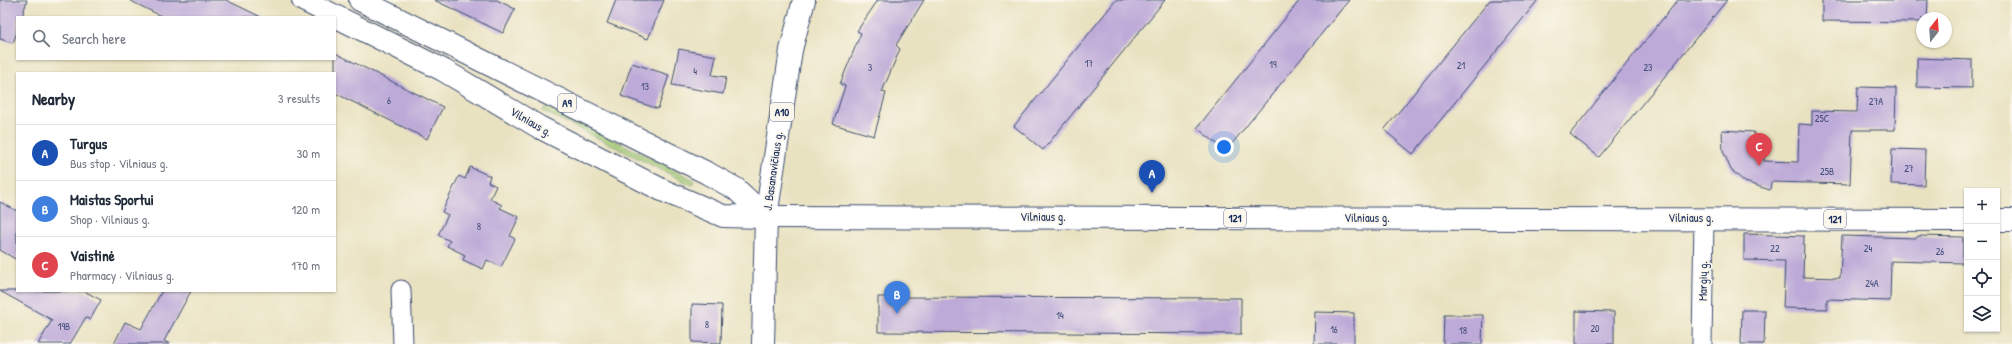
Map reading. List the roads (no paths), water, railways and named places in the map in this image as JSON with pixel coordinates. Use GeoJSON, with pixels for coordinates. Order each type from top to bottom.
{"type":"FeatureCollection","features":[{"type":"Feature","properties":{"kind":"main road","name":"Vilniaus g."},"geometry":{"type":"LineString","coordinates":[[303,0],[335,16]]}},
{"type":"Feature","properties":{"kind":"main road","name":"A9"},"geometry":{"type":"LineString","coordinates":[[360,0],[707,173],[736,190],[766,217]]}},
{"type":"Feature","properties":{"kind":"main road","name":"J. Basanavičiaus g."},"geometry":{"type":"LineString","coordinates":[[763,344],[766,217],[791,50],[804,0]]}},
{"type":"Feature","properties":{"kind":"main road","name":"Vilniaus g."},"geometry":{"type":"LineString","coordinates":[[336,16],[443,70],[539,127],[662,190],[723,216],[1964,220]]}},
{"type":"Feature","properties":{"kind":"main road"},"geometry":{"type":"LineString","coordinates":[[2000,220],[2012,220]]}},
{"type":"Feature","properties":{"kind":"street","name":"Margių g."},"geometry":{"type":"LineString","coordinates":[[1702,344],[1704,218]]}},
{"type":"Feature","properties":{"kind":"street"},"geometry":{"type":"LineString","coordinates":[[401,290],[403,344]]}},
{"type":"Feature","properties":{"kind":"place","name":"Vaistinė"},"geometry":{"type":"Point","coordinates":[1759,166]}},
{"type":"Feature","properties":{"kind":"place","name":"Turgus"},"geometry":{"type":"Point","coordinates":[1152,193]}},
{"type":"Feature","properties":{"kind":"place","name":"Maistas Sportui"},"geometry":{"type":"Point","coordinates":[897,314]}}]}
